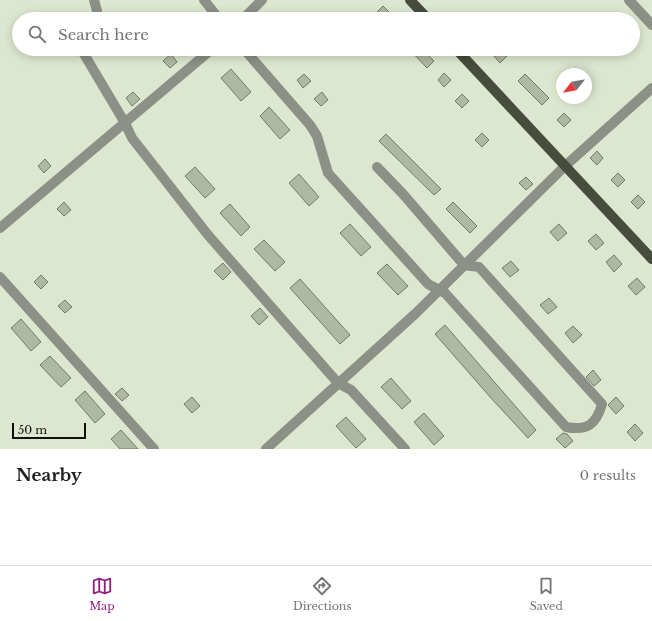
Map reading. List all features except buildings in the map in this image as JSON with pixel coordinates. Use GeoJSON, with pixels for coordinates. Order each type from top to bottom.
{"type":"FeatureCollection","features":[{"type":"Feature","properties":{"kind":"main road"},"geometry":{"type":"LineString","coordinates":[[410,0],[421,12]]}},
{"type":"Feature","properties":{"kind":"main road"},"geometry":{"type":"LineString","coordinates":[[463,56],[652,259]]}},
{"type":"Feature","properties":{"kind":"street"},"geometry":{"type":"LineString","coordinates":[[94,0],[97,12]]}},
{"type":"Feature","properties":{"kind":"street"},"geometry":{"type":"LineString","coordinates":[[204,0],[213,12]]}},
{"type":"Feature","properties":{"kind":"street"},"geometry":{"type":"LineString","coordinates":[[250,12],[262,0]]}},
{"type":"Feature","properties":{"kind":"street"},"geometry":{"type":"LineString","coordinates":[[629,0],[652,25]]}},
{"type":"Feature","properties":{"kind":"street"},"geometry":{"type":"LineString","coordinates":[[85,56],[125,123],[132,138],[208,235],[338,384],[351,390],[405,449]]}},
{"type":"Feature","properties":{"kind":"street"},"geometry":{"type":"LineString","coordinates":[[0,228],[204,56]]}},
{"type":"Feature","properties":{"kind":"street"},"geometry":{"type":"LineString","coordinates":[[250,56],[310,125],[317,136],[328,173],[428,284],[445,293],[566,427],[578,429],[591,425],[599,415],[602,404],[479,267],[464,265],[377,167]]}},
{"type":"Feature","properties":{"kind":"street"},"geometry":{"type":"LineString","coordinates":[[266,449],[415,314],[565,166],[652,88]]}},
{"type":"Feature","properties":{"kind":"street"},"geometry":{"type":"LineString","coordinates":[[0,277],[154,449]]}}]}
